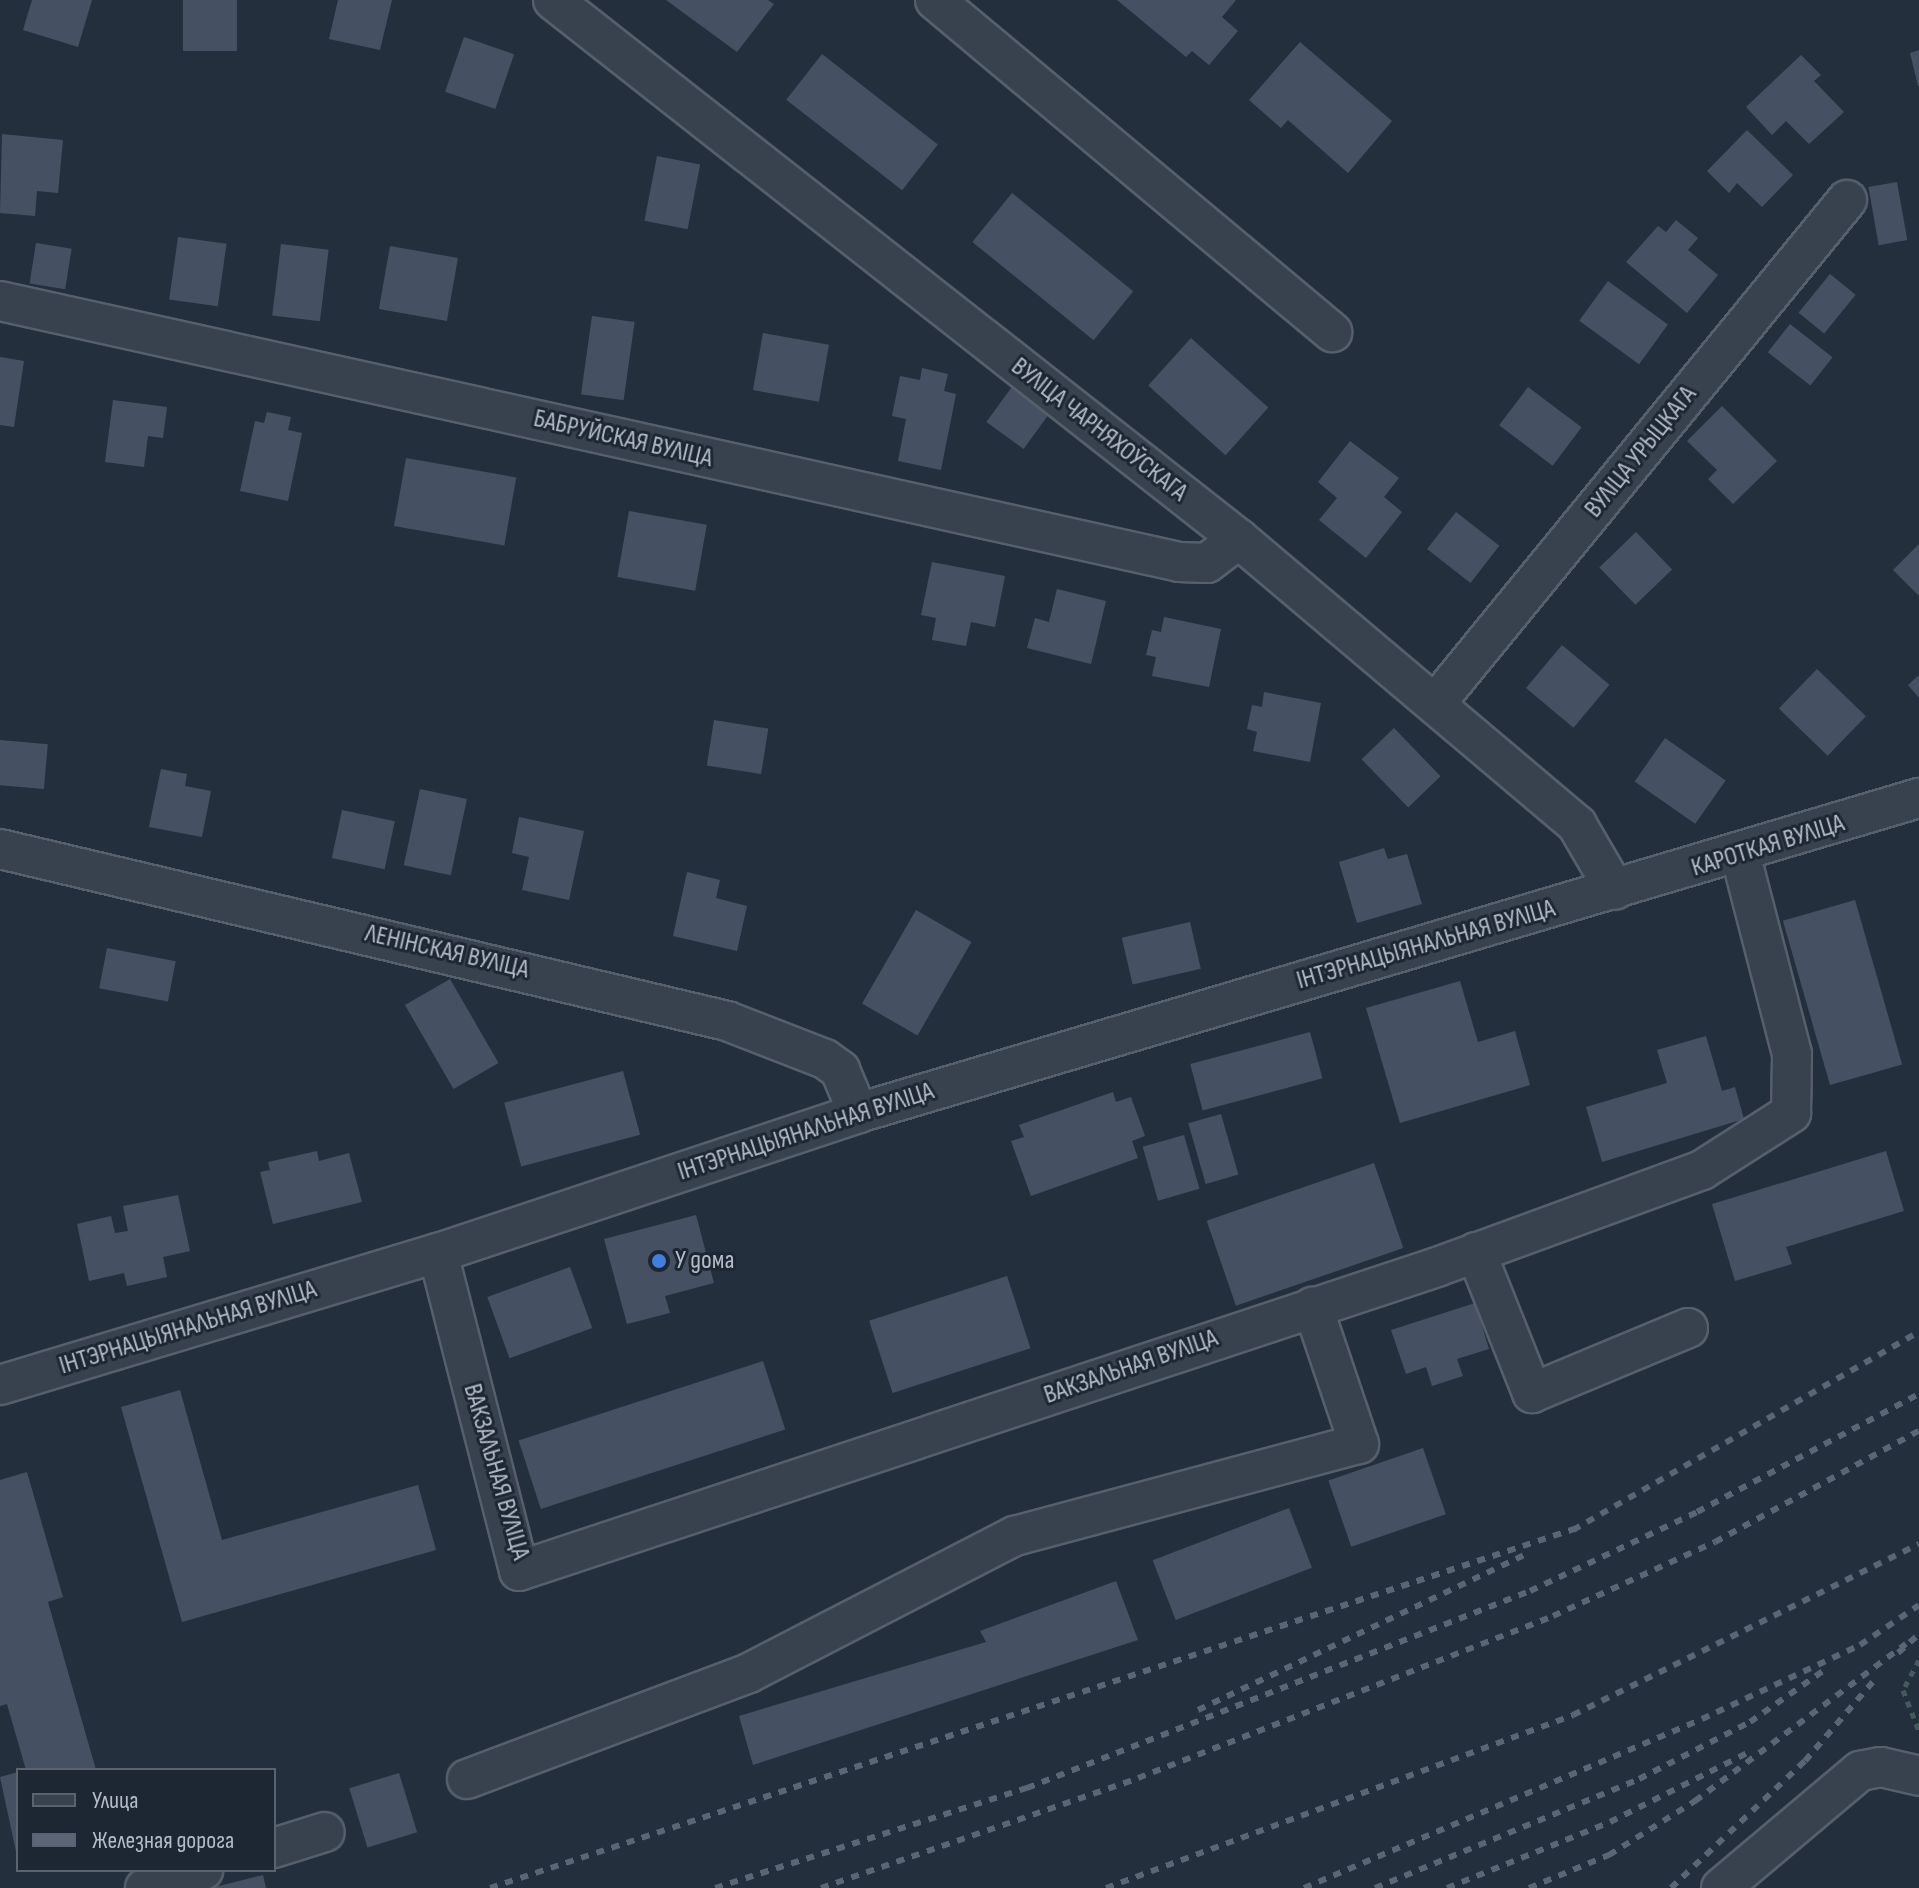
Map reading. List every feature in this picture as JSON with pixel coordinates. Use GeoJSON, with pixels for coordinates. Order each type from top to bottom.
{"type":"FeatureCollection","features":[{"type":"Feature","properties":{"kind":"street","name":"ВУЛІЦА ЧАРНЯХОЎСКАГА"},"geometry":{"type":"LineString","coordinates":[[553,0],[1239,539],[1577,825],[1615,890]]}},
{"type":"Feature","properties":{"kind":"street"},"geometry":{"type":"LineString","coordinates":[[935,0],[1332,332]]}},
{"type":"Feature","properties":{"kind":"street","name":"ВУЛІЦА УРЫЦКАГА"},"geometry":{"type":"LineString","coordinates":[[1435,704],[1847,200]]}},
{"type":"Feature","properties":{"kind":"street","name":"БАБРУЙСКАЯ ВУЛІЦА"},"geometry":{"type":"LineString","coordinates":[[0,301],[1179,562],[1207,563],[1239,539]]}},
{"type":"Feature","properties":{"kind":"street","name":"КАРОТКАЯ ВУЛІЦА"},"geometry":{"type":"LineString","coordinates":[[1615,890],[1741,857],[1919,798]]}},
{"type":"Feature","properties":{"kind":"street","name":"ЛЕНІНСКАЯ ВУЛІЦА"},"geometry":{"type":"LineString","coordinates":[[0,849],[727,1021],[825,1059],[840,1070],[858,1113]]}},
{"type":"Feature","properties":{"kind":"street","name":"ВАКЗАЛЬНАЯ ВУЛІЦА"},"geometry":{"type":"LineString","coordinates":[[438,1253],[519,1571],[1476,1252],[1702,1170],[1791,1113],[1792,1054],[1741,857]]}},
{"type":"Feature","properties":{"kind":"street","name":"ІНТЭРНАЦЫЯНАЛЬНАЯ ВУЛІЦА"},"geometry":{"type":"LineString","coordinates":[[0,1385],[438,1253],[858,1113],[1615,890]]}},
{"type":"Feature","properties":{"kind":"street"},"geometry":{"type":"LineString","coordinates":[[1476,1252],[1532,1393],[1688,1328]]}},
{"type":"Feature","properties":{"kind":"street"},"geometry":{"type":"LineString","coordinates":[[467,1779],[749,1673],[1015,1536],[1359,1444],[1313,1307]]}},
{"type":"Feature","properties":{"kind":"street"},"geometry":{"type":"LineString","coordinates":[[1721,1888],[1860,1771],[1881,1767],[1919,1776]]}},
{"type":"Feature","properties":{"kind":"street"},"geometry":{"type":"LineString","coordinates":[[276,1847],[325,1832]]}},
{"type":"Feature","properties":{"kind":"street"},"geometry":{"type":"LineString","coordinates":[[145,1888],[197,1872]]}},
{"type":"Feature","properties":{"kind":"path"},"geometry":{"type":"LineString","coordinates":[[1919,1660],[1903,1690],[1919,1731]]}},
{"type":"Feature","properties":{"kind":"building"},"geometry":{"type":"Polygon","coordinates":[[[32,0],[92,0],[78,47],[23,30],[32,0]]]}},
{"type":"Feature","properties":{"kind":"building"},"geometry":{"type":"Polygon","coordinates":[[[183,0],[237,0],[237,51],[183,51],[183,0]]]}},
{"type":"Feature","properties":{"kind":"building"},"geometry":{"type":"Polygon","coordinates":[[[338,0],[392,0],[380,50],[329,39],[338,0]]]}},
{"type":"Feature","properties":{"kind":"building"},"geometry":{"type":"Polygon","coordinates":[[[666,0],[768,0],[774,4],[737,52],[666,0]]]}},
{"type":"Feature","properties":{"kind":"building"},"geometry":{"type":"Polygon","coordinates":[[[1117,0],[1236,0],[1222,17],[1238,31],[1209,65],[1192,51],[1186,57],[1117,0]]]}},
{"type":"Feature","properties":{"kind":"building"},"geometry":{"type":"Polygon","coordinates":[[[464,37],[514,54],[495,109],[445,92],[464,37]]]}},
{"type":"Feature","properties":{"kind":"building"},"geometry":{"type":"Polygon","coordinates":[[[1300,42],[1392,121],[1348,173],[1288,120],[1281,128],[1249,100],[1300,42]]]}},
{"type":"Feature","properties":{"kind":"building"},"geometry":{"type":"Polygon","coordinates":[[[1919,50],[1919,86],[1918,86],[1910,53],[1919,50]]]}},
{"type":"Feature","properties":{"kind":"building"},"geometry":{"type":"Polygon","coordinates":[[[822,54],[938,145],[902,190],[786,100],[822,54]]]}},
{"type":"Feature","properties":{"kind":"building"},"geometry":{"type":"Polygon","coordinates":[[[1801,55],[1821,75],[1814,81],[1844,112],[1809,144],[1786,121],[1772,135],[1746,107],[1801,55]]]}},
{"type":"Feature","properties":{"kind":"building"},"geometry":{"type":"Polygon","coordinates":[[[1747,130],[1793,175],[1762,207],[1737,183],[1729,193],[1707,171],[1747,130]]]}},
{"type":"Feature","properties":{"kind":"building"},"geometry":{"type":"Polygon","coordinates":[[[2,134],[63,140],[58,193],[37,191],[35,216],[0,213],[2,134]]]}},
{"type":"Feature","properties":{"kind":"building"},"geometry":{"type":"Polygon","coordinates":[[[657,156],[700,164],[688,229],[644,221],[657,156]]]}},
{"type":"Feature","properties":{"kind":"building"},"geometry":{"type":"Polygon","coordinates":[[[1897,182],[1907,240],[1879,245],[1868,187],[1897,182]]]}},
{"type":"Feature","properties":{"kind":"building"},"geometry":{"type":"Polygon","coordinates":[[[1012,193],[1133,291],[1094,340],[972,242],[1012,193]]]}},
{"type":"Feature","properties":{"kind":"building"},"geometry":{"type":"Polygon","coordinates":[[[1676,220],[1698,238],[1688,250],[1718,275],[1687,313],[1626,262],[1658,226],[1666,232],[1676,220]]]}},
{"type":"Feature","properties":{"kind":"building"},"geometry":{"type":"Polygon","coordinates":[[[178,237],[227,244],[218,306],[169,299],[178,237]]]}},
{"type":"Feature","properties":{"kind":"building"},"geometry":{"type":"Polygon","coordinates":[[[36,243],[72,249],[65,289],[30,283],[36,243]]]}},
{"type":"Feature","properties":{"kind":"building"},"geometry":{"type":"Polygon","coordinates":[[[281,244],[329,250],[320,321],[272,315],[281,244]]]}},
{"type":"Feature","properties":{"kind":"building"},"geometry":{"type":"Polygon","coordinates":[[[390,246],[458,258],[447,321],[379,309],[390,246]]]}},
{"type":"Feature","properties":{"kind":"building"},"geometry":{"type":"Polygon","coordinates":[[[1830,274],[1856,295],[1824,334],[1799,313],[1830,274]]]}},
{"type":"Feature","properties":{"kind":"building"},"geometry":{"type":"Polygon","coordinates":[[[1608,281],[1668,324],[1639,364],[1579,321],[1608,281]]]}},
{"type":"Feature","properties":{"kind":"building"},"geometry":{"type":"Polygon","coordinates":[[[592,316],[635,322],[624,400],[581,394],[592,316]]]}},
{"type":"Feature","properties":{"kind":"building"},"geometry":{"type":"Polygon","coordinates":[[[1790,324],[1833,357],[1810,386],[1768,352],[1790,324]]]}},
{"type":"Feature","properties":{"kind":"building"},"geometry":{"type":"Polygon","coordinates":[[[763,333],[829,345],[819,402],[753,390],[763,333]]]}},
{"type":"Feature","properties":{"kind":"building"},"geometry":{"type":"Polygon","coordinates":[[[1191,338],[1268,408],[1225,455],[1148,386],[1191,338]]]}},
{"type":"Feature","properties":{"kind":"building"},"geometry":{"type":"Polygon","coordinates":[[[0,357],[24,361],[14,427],[0,425],[0,357]]]}},
{"type":"Feature","properties":{"kind":"building"},"geometry":{"type":"Polygon","coordinates":[[[922,368],[948,374],[944,391],[956,394],[941,470],[898,461],[906,419],[892,416],[900,376],[920,380],[922,368]]]}},
{"type":"Feature","properties":{"kind":"building"},"geometry":{"type":"Polygon","coordinates":[[[1014,384],[1051,411],[1024,449],[986,422],[1014,384]]]}},
{"type":"Feature","properties":{"kind":"building"},"geometry":{"type":"Polygon","coordinates":[[[1528,387],[1582,427],[1553,466],[1499,425],[1528,387]]]}},
{"type":"Feature","properties":{"kind":"building"},"geometry":{"type":"Polygon","coordinates":[[[113,400],[167,407],[163,438],[148,436],[144,467],[105,462],[113,400]]]}},
{"type":"Feature","properties":{"kind":"building"},"geometry":{"type":"Polygon","coordinates":[[[1722,406],[1777,461],[1733,504],[1708,479],[1717,470],[1687,441],[1722,406]]]}},
{"type":"Feature","properties":{"kind":"building"},"geometry":{"type":"Polygon","coordinates":[[[267,412],[291,417],[288,430],[302,433],[288,501],[240,491],[255,421],[264,423],[267,412]]]}},
{"type":"Feature","properties":{"kind":"building"},"geometry":{"type":"Polygon","coordinates":[[[1350,441],[1399,478],[1384,497],[1402,512],[1366,558],[1319,520],[1337,498],[1318,482],[1350,441]]]}},
{"type":"Feature","properties":{"kind":"building"},"geometry":{"type":"Polygon","coordinates":[[[406,458],[516,477],[504,545],[394,526],[406,458]]]}},
{"type":"Feature","properties":{"kind":"building"},"geometry":{"type":"Polygon","coordinates":[[[629,511],[707,525],[695,591],[617,577],[629,511]]]}},
{"type":"Feature","properties":{"kind":"building"},"geometry":{"type":"Polygon","coordinates":[[[1456,512],[1499,546],[1470,583],[1427,549],[1456,512]]]}},
{"type":"Feature","properties":{"kind":"building"},"geometry":{"type":"Polygon","coordinates":[[[1636,532],[1672,569],[1635,605],[1599,567],[1636,532]]]}},
{"type":"Feature","properties":{"kind":"building"},"geometry":{"type":"Polygon","coordinates":[[[1919,544],[1919,596],[1893,570],[1919,544]]]}},
{"type":"Feature","properties":{"kind":"building"},"geometry":{"type":"Polygon","coordinates":[[[932,562],[1005,576],[995,627],[971,622],[966,646],[932,640],[936,618],[921,615],[932,562]]]}},
{"type":"Feature","properties":{"kind":"building"},"geometry":{"type":"Polygon","coordinates":[[[1057,589],[1106,601],[1091,664],[1027,648],[1035,618],[1049,622],[1057,589]]]}},
{"type":"Feature","properties":{"kind":"building"},"geometry":{"type":"Polygon","coordinates":[[[1164,617],[1221,629],[1209,687],[1152,676],[1156,657],[1146,655],[1152,630],[1161,632],[1164,617]]]}},
{"type":"Feature","properties":{"kind":"building"},"geometry":{"type":"Polygon","coordinates":[[[1562,645],[1609,685],[1573,728],[1526,688],[1562,645]]]}},
{"type":"Feature","properties":{"kind":"building"},"geometry":{"type":"Polygon","coordinates":[[[1817,669],[1866,716],[1828,756],[1779,709],[1817,669]]]}},
{"type":"Feature","properties":{"kind":"building"},"geometry":{"type":"Polygon","coordinates":[[[1919,675],[1919,698],[1908,685],[1919,675]]]}},
{"type":"Feature","properties":{"kind":"building"},"geometry":{"type":"Polygon","coordinates":[[[1264,692],[1321,703],[1310,762],[1253,751],[1257,732],[1247,729],[1252,705],[1262,707],[1264,692]]]}},
{"type":"Feature","properties":{"kind":"building"},"geometry":{"type":"Polygon","coordinates":[[[714,720],[768,729],[761,774],[707,765],[714,720]]]}},
{"type":"Feature","properties":{"kind":"building"},"geometry":{"type":"Polygon","coordinates":[[[1394,728],[1441,776],[1408,807],[1362,759],[1394,728]]]}},
{"type":"Feature","properties":{"kind":"building"},"geometry":{"type":"Polygon","coordinates":[[[1665,738],[1726,780],[1695,824],[1635,781],[1665,738]]]}},
{"type":"Feature","properties":{"kind":"building"},"geometry":{"type":"Polygon","coordinates":[[[0,740],[48,744],[44,789],[0,785],[0,740]]]}},
{"type":"Feature","properties":{"kind":"building"},"geometry":{"type":"Polygon","coordinates":[[[161,769],[187,774],[185,786],[211,791],[202,837],[149,827],[161,769]]]}},
{"type":"Feature","properties":{"kind":"building"},"geometry":{"type":"Polygon","coordinates":[[[420,789],[467,799],[451,875],[404,865],[420,789]]]}},
{"type":"Feature","properties":{"kind":"building"},"geometry":{"type":"Polygon","coordinates":[[[342,810],[395,821],[385,869],[332,858],[342,810]]]}},
{"type":"Feature","properties":{"kind":"building"},"geometry":{"type":"Polygon","coordinates":[[[519,817],[584,831],[569,900],[522,890],[529,857],[512,853],[519,817]]]}},
{"type":"Feature","properties":{"kind":"building"},"geometry":{"type":"Polygon","coordinates":[[[1384,848],[1388,859],[1407,854],[1422,904],[1357,923],[1339,862],[1384,848]]]}},
{"type":"Feature","properties":{"kind":"building"},"geometry":{"type":"Polygon","coordinates":[[[687,872],[720,880],[716,898],[747,906],[737,951],[673,936],[687,872]]]}},
{"type":"Feature","properties":{"kind":"building"},"geometry":{"type":"Polygon","coordinates":[[[1855,900],[1902,1064],[1830,1085],[1783,921],[1855,900]]]}},
{"type":"Feature","properties":{"kind":"building"},"geometry":{"type":"Polygon","coordinates":[[[916,910],[971,942],[917,1036],[862,1004],[916,910]]]}},
{"type":"Feature","properties":{"kind":"building"},"geometry":{"type":"Polygon","coordinates":[[[1190,922],[1201,969],[1133,985],[1122,938],[1190,922]]]}},
{"type":"Feature","properties":{"kind":"building"},"geometry":{"type":"Polygon","coordinates":[[[107,948],[176,961],[168,1002],[99,988],[107,948]]]}},
{"type":"Feature","properties":{"kind":"building"},"geometry":{"type":"Polygon","coordinates":[[[450,979],[498,1063],[453,1089],[405,1005],[450,979]]]}},
{"type":"Feature","properties":{"kind":"building"},"geometry":{"type":"Polygon","coordinates":[[[1460,981],[1478,1042],[1515,1031],[1530,1085],[1400,1123],[1366,1008],[1460,981]]]}},
{"type":"Feature","properties":{"kind":"building"},"geometry":{"type":"Polygon","coordinates":[[[1310,1032],[1322,1078],[1203,1110],[1190,1064],[1310,1032]]]}},
{"type":"Feature","properties":{"kind":"building"},"geometry":{"type":"Polygon","coordinates":[[[1706,1036],[1722,1091],[1735,1087],[1744,1119],[1602,1162],[1586,1107],[1667,1083],[1657,1050],[1706,1036]]]}},
{"type":"Feature","properties":{"kind":"building"},"geometry":{"type":"Polygon","coordinates":[[[623,1071],[640,1135],[521,1167],[504,1103],[623,1071]]]}},
{"type":"Feature","properties":{"kind":"building"},"geometry":{"type":"Polygon","coordinates":[[[1113,1092],[1116,1102],[1131,1097],[1145,1136],[1132,1141],[1138,1158],[1031,1196],[1011,1141],[1024,1137],[1019,1125],[1113,1092]]]}},
{"type":"Feature","properties":{"kind":"building"},"geometry":{"type":"Polygon","coordinates":[[[1221,1114],[1238,1175],[1206,1184],[1188,1123],[1221,1114]]]}},
{"type":"Feature","properties":{"kind":"building"},"geometry":{"type":"Polygon","coordinates":[[[1184,1135],[1199,1189],[1158,1201],[1143,1147],[1184,1135]]]}},
{"type":"Feature","properties":{"kind":"building"},"geometry":{"type":"Polygon","coordinates":[[[317,1151],[319,1161],[349,1153],[362,1202],[273,1224],[260,1172],[270,1170],[268,1162],[317,1151]]]}},
{"type":"Feature","properties":{"kind":"building"},"geometry":{"type":"Polygon","coordinates":[[[1886,1151],[1904,1211],[1786,1247],[1792,1264],[1735,1281],[1712,1204],[1886,1151]]]}},
{"type":"Feature","properties":{"kind":"building"},"geometry":{"type":"Polygon","coordinates":[[[1374,1163],[1403,1248],[1236,1306],[1207,1221],[1374,1163]]]}},
{"type":"Feature","properties":{"kind":"building"},"geometry":{"type":"Polygon","coordinates":[[[178,1195],[190,1251],[163,1257],[167,1277],[127,1286],[124,1273],[89,1281],[77,1224],[111,1216],[115,1233],[128,1231],[123,1206],[178,1195]]]}},
{"type":"Feature","properties":{"kind":"building","name":"У дома"},"geometry":{"type":"Polygon","coordinates":[[[696,1215],[714,1283],[665,1296],[670,1313],[627,1324],[604,1239],[696,1215]]]}},
{"type":"Feature","properties":{"kind":"building"},"geometry":{"type":"Polygon","coordinates":[[[570,1267],[592,1328],[510,1358],[487,1297],[570,1267]]]}},
{"type":"Feature","properties":{"kind":"building"},"geometry":{"type":"Polygon","coordinates":[[[1007,1276],[1030,1348],[893,1393],[869,1321],[1007,1276]]]}},
{"type":"Feature","properties":{"kind":"building"},"geometry":{"type":"Polygon","coordinates":[[[1475,1303],[1489,1349],[1457,1359],[1463,1376],[1432,1386],[1426,1367],[1406,1374],[1391,1330],[1475,1303]]]}},
{"type":"Feature","properties":{"kind":"building"},"geometry":{"type":"Polygon","coordinates":[[[763,1361],[785,1429],[541,1509],[519,1440],[763,1361]]]}},
{"type":"Feature","properties":{"kind":"building"},"geometry":{"type":"Polygon","coordinates":[[[180,1390],[222,1540],[418,1485],[436,1550],[182,1622],[121,1407],[180,1390]]]}},
{"type":"Feature","properties":{"kind":"building"},"geometry":{"type":"Polygon","coordinates":[[[1423,1448],[1446,1514],[1351,1547],[1328,1481],[1423,1448]]]}},
{"type":"Feature","properties":{"kind":"building"},"geometry":{"type":"Polygon","coordinates":[[[27,1472],[63,1597],[48,1602],[95,1768],[25,1768],[7,1704],[0,1706],[0,1480],[27,1472]]]}},
{"type":"Feature","properties":{"kind":"building"},"geometry":{"type":"Polygon","coordinates":[[[1289,1508],[1312,1568],[1176,1620],[1153,1560],[1289,1508]]]}},
{"type":"Feature","properties":{"kind":"building"},"geometry":{"type":"Polygon","coordinates":[[[1116,1581],[1138,1640],[753,1765],[739,1716],[986,1642],[980,1631],[1116,1581]]]}},
{"type":"Feature","properties":{"kind":"building"},"geometry":{"type":"Polygon","coordinates":[[[16,1773],[16,1851],[0,1777],[16,1773]]]}},
{"type":"Feature","properties":{"kind":"building"},"geometry":{"type":"Polygon","coordinates":[[[399,1773],[417,1832],[367,1847],[349,1788],[399,1773]]]}},
{"type":"Feature","properties":{"kind":"building"},"geometry":{"type":"Polygon","coordinates":[[[263,1875],[266,1888],[215,1888],[215,1887],[263,1875]]]}},
{"type":"Feature","properties":{"kind":"railway"},"geometry":{"type":"LineString","coordinates":[[1573,1530],[1919,1332]]}},
{"type":"Feature","properties":{"kind":"railway"},"geometry":{"type":"LineString","coordinates":[[715,1888],[1027,1788],[1530,1591],[1697,1512],[1919,1394]]}},
{"type":"Feature","properties":{"kind":"railway"},"geometry":{"type":"LineString","coordinates":[[821,1888],[1138,1778],[1553,1616],[1715,1542],[1919,1431]]}},
{"type":"Feature","properties":{"kind":"railway"},"geometry":{"type":"LineString","coordinates":[[490,1888],[1580,1527]]}},
{"type":"Feature","properties":{"kind":"railway"},"geometry":{"type":"LineString","coordinates":[[1106,1888],[1573,1715],[1919,1544]]}},
{"type":"Feature","properties":{"kind":"railway"},"geometry":{"type":"LineString","coordinates":[[1198,1710],[1523,1556]]}},
{"type":"Feature","properties":{"kind":"railway"},"geometry":{"type":"LineString","coordinates":[[1304,1888],[1702,1719],[1860,1645],[1919,1605]]}},
{"type":"Feature","properties":{"kind":"railway"},"geometry":{"type":"LineString","coordinates":[[1898,1653],[1919,1634]]}},
{"type":"Feature","properties":{"kind":"railway"},"geometry":{"type":"LineString","coordinates":[[1529,1888],[1609,1855],[1695,1801],[1906,1644]]}},
{"type":"Feature","properties":{"kind":"railway"},"geometry":{"type":"LineString","coordinates":[[1375,1888],[1639,1779],[1750,1722],[1823,1671]]}},
{"type":"Feature","properties":{"kind":"railway"},"geometry":{"type":"LineString","coordinates":[[1671,1888],[1805,1761],[1877,1677]]}},
{"type":"Feature","properties":{"kind":"railway"},"geometry":{"type":"LineString","coordinates":[[1447,1888],[1610,1822],[1749,1752]]}},
{"type":"Feature","properties":{"kind":"place","name":"У дома"},"geometry":{"type":"Point","coordinates":[659,1261]}}]}
